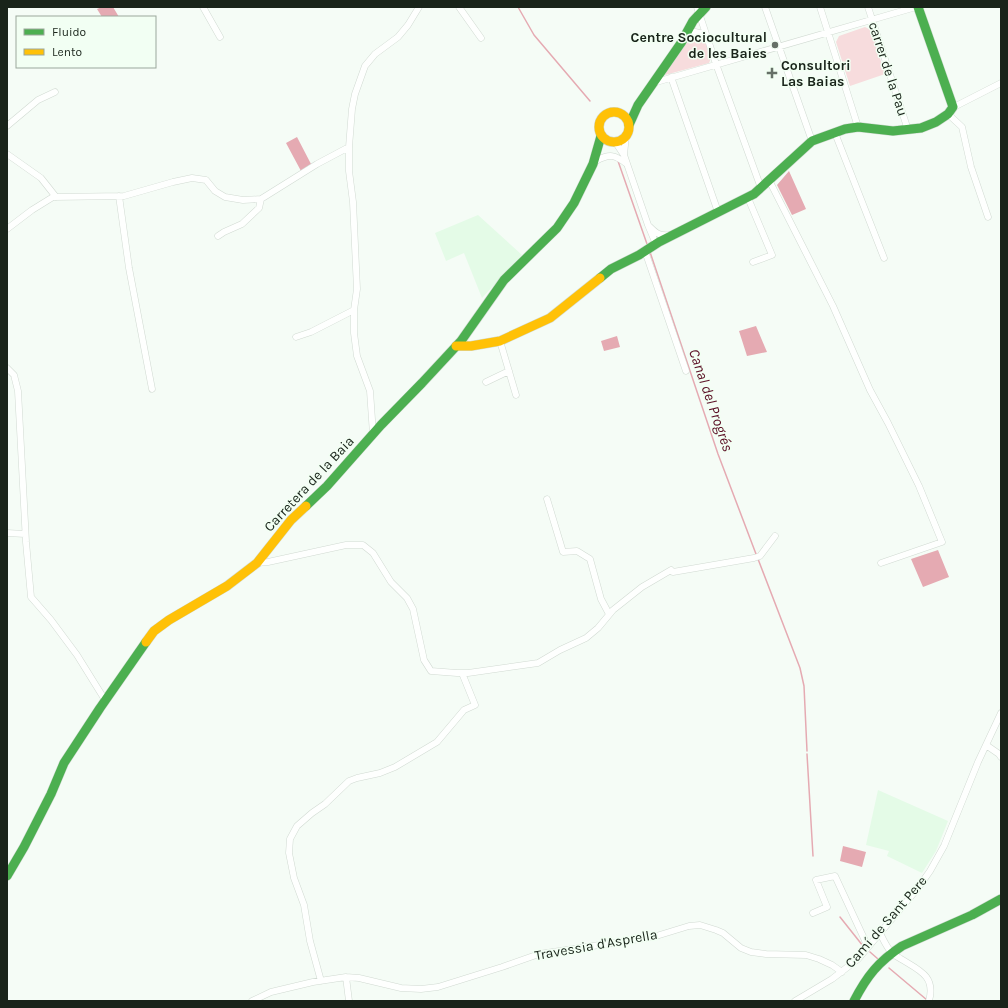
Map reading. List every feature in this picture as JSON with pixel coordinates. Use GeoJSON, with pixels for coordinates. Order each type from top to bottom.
{"type":"FeatureCollection","features":[{"type":"Feature","properties":{"kind":"main road"},"geometry":{"type":"LineString","coordinates":[[456,346],[471,346],[500,341],[550,318],[611,269],[675,234],[748,198],[812,141],[835,132],[858,127],[893,131],[921,128],[936,122],[951,110],[917,7]]}},
{"type":"Feature","properties":{"kind":"main road"},"geometry":{"type":"LineString","coordinates":[[638,106],[621,113],[611,112],[605,114],[598,125],[598,130],[601,136],[607,142],[614,142],[623,139],[628,133],[629,125],[638,106],[669,61],[701,9]]}},
{"type":"Feature","properties":{"kind":"main road"},"geometry":{"type":"LineString","coordinates":[[621,113],[629,125]]}},
{"type":"Feature","properties":{"kind":"main road","name":"Carretera de la Baia"},"geometry":{"type":"LineString","coordinates":[[595,163],[594,159],[601,136]]}},
{"type":"Feature","properties":{"kind":"main road","name":"Carretera de la Baia"},"geometry":{"type":"LineString","coordinates":[[8,872],[24,847],[51,794],[64,763],[138,652],[154,631],[169,620],[227,586],[257,563],[291,520],[326,486],[381,425],[456,346],[504,280],[557,228],[574,203],[601,152],[614,142]]}},
{"type":"Feature","properties":{"kind":"main road"},"geometry":{"type":"LineString","coordinates":[[854,1001],[875,967],[891,953],[902,946],[1001,899]]}},
{"type":"Feature","properties":{"kind":"street"},"geometry":{"type":"LineString","coordinates":[[203,7],[220,37]]}},
{"type":"Feature","properties":{"kind":"street"},"geometry":{"type":"LineString","coordinates":[[373,435],[370,391],[357,356],[354,333],[354,310],[357,289],[353,202],[349,172],[352,109],[355,94],[365,66],[375,54],[398,37],[408,25],[419,7]]}},
{"type":"Feature","properties":{"kind":"street"},"geometry":{"type":"LineString","coordinates":[[459,7],[481,38]]}},
{"type":"Feature","properties":{"kind":"street"},"geometry":{"type":"LineString","coordinates":[[765,7],[812,141]]}},
{"type":"Feature","properties":{"kind":"street"},"geometry":{"type":"LineString","coordinates":[[820,7],[858,127]]}},
{"type":"Feature","properties":{"kind":"street","name":"carrer de la Pau"},"geometry":{"type":"LineString","coordinates":[[868,7],[908,130]]}},
{"type":"Feature","properties":{"kind":"street"},"geometry":{"type":"LineString","coordinates":[[653,83],[917,7]]}},
{"type":"Feature","properties":{"kind":"street"},"geometry":{"type":"LineString","coordinates":[[701,9],[707,36],[716,64],[761,188]]}},
{"type":"Feature","properties":{"kind":"street"},"geometry":{"type":"LineString","coordinates":[[687,32],[700,32],[707,36]]}},
{"type":"Feature","properties":{"kind":"street"},"geometry":{"type":"LineString","coordinates":[[672,77],[718,212]]}},
{"type":"Feature","properties":{"kind":"street"},"geometry":{"type":"LineString","coordinates":[[988,218],[971,167],[962,127],[951,110],[1001,83]]}},
{"type":"Feature","properties":{"kind":"street"},"geometry":{"type":"LineString","coordinates":[[7,126],[38,100],[55,92]]}},
{"type":"Feature","properties":{"kind":"street"},"geometry":{"type":"LineString","coordinates":[[835,132],[884,258]]}},
{"type":"Feature","properties":{"kind":"street"},"geometry":{"type":"LineString","coordinates":[[624,155],[626,135]]}},
{"type":"Feature","properties":{"kind":"street"},"geometry":{"type":"LineString","coordinates":[[614,142],[624,155],[648,225],[658,243]]}},
{"type":"Feature","properties":{"kind":"street"},"geometry":{"type":"LineString","coordinates":[[7,229],[32,210],[54,197],[124,196],[192,178],[206,180],[215,191],[225,197],[243,200],[261,199],[317,164],[349,147]]}},
{"type":"Feature","properties":{"kind":"street"},"geometry":{"type":"LineString","coordinates":[[7,154],[41,178],[56,197]]}},
{"type":"Feature","properties":{"kind":"street"},"geometry":{"type":"LineString","coordinates":[[595,163],[602,158],[609,156],[619,158],[627,164]]}},
{"type":"Feature","properties":{"kind":"street"},"geometry":{"type":"LineString","coordinates":[[769,180],[833,306],[870,390],[919,486],[942,542],[881,563]]}},
{"type":"Feature","properties":{"kind":"street"},"geometry":{"type":"LineString","coordinates":[[119,196],[129,268],[152,389]]}},
{"type":"Feature","properties":{"kind":"street"},"geometry":{"type":"LineString","coordinates":[[748,198],[772,255],[753,262]]}},
{"type":"Feature","properties":{"kind":"street"},"geometry":{"type":"LineString","coordinates":[[218,236],[242,224],[259,208],[261,199]]}},
{"type":"Feature","properties":{"kind":"street"},"geometry":{"type":"LineString","coordinates":[[648,225],[657,234],[675,234]]}},
{"type":"Feature","properties":{"kind":"street"},"geometry":{"type":"LineString","coordinates":[[645,251],[686,371]]}},
{"type":"Feature","properties":{"kind":"street"},"geometry":{"type":"LineString","coordinates":[[296,337],[311,332],[354,310]]}},
{"type":"Feature","properties":{"kind":"street"},"geometry":{"type":"LineString","coordinates":[[500,341],[516,395]]}},
{"type":"Feature","properties":{"kind":"street"},"geometry":{"type":"LineString","coordinates":[[7,368],[14,374],[18,391],[31,597],[51,620],[77,655],[106,700]]}},
{"type":"Feature","properties":{"kind":"street"},"geometry":{"type":"LineString","coordinates":[[486,382],[509,371]]}},
{"type":"Feature","properties":{"kind":"street"},"geometry":{"type":"LineString","coordinates":[[547,499],[563,552],[577,551],[590,559],[601,600],[609,614]]}},
{"type":"Feature","properties":{"kind":"street"},"geometry":{"type":"LineString","coordinates":[[7,533],[26,534]]}},
{"type":"Feature","properties":{"kind":"street"},"geometry":{"type":"LineString","coordinates":[[257,563],[268,562],[346,545],[363,545],[373,553],[391,582],[407,598],[413,610],[424,660],[431,671],[462,673],[538,663],[560,650],[586,638],[598,628],[612,610],[642,587],[672,571],[760,556],[775,536]]}},
{"type":"Feature","properties":{"kind":"street"},"geometry":{"type":"LineString","coordinates":[[321,981],[310,941],[304,905],[294,878],[289,853],[290,839],[298,826],[312,813],[325,804],[349,781],[380,773],[395,767],[437,742],[464,710],[475,705],[462,673]]}},
{"type":"Feature","properties":{"kind":"street","name":"Camí de Sant Pere"},"geometry":{"type":"LineString","coordinates":[[795,1001],[832,979],[858,958],[918,888],[944,846],[1001,712]]}},
{"type":"Feature","properties":{"kind":"street"},"geometry":{"type":"LineString","coordinates":[[986,745],[1001,757]]}},
{"type":"Feature","properties":{"kind":"street"},"geometry":{"type":"LineString","coordinates":[[813,913],[827,907],[816,880],[835,876],[868,947]]}},
{"type":"Feature","properties":{"kind":"street","name":"Travessia d'Asprella"},"geometry":{"type":"LineString","coordinates":[[252,1001],[271,992],[321,981],[346,978],[359,978],[401,988],[421,989],[438,987],[539,954],[653,937],[689,926],[700,925],[723,933],[741,948],[751,952],[806,955],[832,964],[842,972]]}},
{"type":"Feature","properties":{"kind":"street"},"geometry":{"type":"LineString","coordinates":[[880,933],[891,953],[926,976],[930,983],[931,994],[929,1001]]}},
{"type":"Feature","properties":{"kind":"street"},"geometry":{"type":"LineString","coordinates":[[346,978],[349,1001]]}},
{"type":"Feature","properties":{"kind":"shaded area"},"geometry":{"type":"Polygon","coordinates":[[[102,7],[113,7],[118,16],[101,16],[97,9],[102,7]]]}},
{"type":"Feature","properties":{"kind":"shaded area"},"geometry":{"type":"Polygon","coordinates":[[[865,27],[871,30],[885,74],[850,86],[836,42],[839,36],[865,27]]]}},
{"type":"Feature","properties":{"kind":"shaded area"},"geometry":{"type":"Polygon","coordinates":[[[691,33],[703,35],[711,58],[709,63],[665,75],[665,73],[691,33]]]}},
{"type":"Feature","properties":{"kind":"shaded area"},"geometry":{"type":"Polygon","coordinates":[[[297,137],[311,164],[301,171],[286,143],[297,137]]]}},
{"type":"Feature","properties":{"kind":"shaded area"},"geometry":{"type":"Polygon","coordinates":[[[789,171],[806,209],[792,215],[777,185],[789,171]]]}},
{"type":"Feature","properties":{"kind":"shaded area"},"geometry":{"type":"Polygon","coordinates":[[[478,215],[522,255],[482,298],[464,253],[446,261],[435,233],[478,215]]]}},
{"type":"Feature","properties":{"kind":"shaded area"},"geometry":{"type":"Polygon","coordinates":[[[756,326],[767,352],[747,356],[739,331],[756,326]]]}},
{"type":"Feature","properties":{"kind":"shaded area"},"geometry":{"type":"Polygon","coordinates":[[[617,336],[620,347],[604,351],[601,341],[617,336]]]}},
{"type":"Feature","properties":{"kind":"shaded area"},"geometry":{"type":"Polygon","coordinates":[[[938,550],[949,577],[923,587],[911,559],[938,550]]]}},
{"type":"Feature","properties":{"kind":"shaded area"},"geometry":{"type":"Polygon","coordinates":[[[878,790],[948,821],[936,851],[922,873],[887,856],[889,851],[866,845],[878,790]]]}},
{"type":"Feature","properties":{"kind":"shaded area"},"geometry":{"type":"Polygon","coordinates":[[[843,846],[866,852],[862,867],[840,861],[843,846]]]}},
{"type":"Feature","properties":{"kind":"waterway"},"geometry":{"type":"LineString","coordinates":[[518,7],[534,35],[590,101]]}},
{"type":"Feature","properties":{"kind":"waterway"},"geometry":{"type":"LineString","coordinates":[[618,161],[647,244]]}},
{"type":"Feature","properties":{"kind":"waterway","name":"Canal del Progrés"},"geometry":{"type":"LineString","coordinates":[[650,252],[718,454],[756,554]]}},
{"type":"Feature","properties":{"kind":"waterway","name":"Canal del Progrés"},"geometry":{"type":"LineString","coordinates":[[758,559],[800,668],[804,686],[807,751]]}},
{"type":"Feature","properties":{"kind":"waterway","name":"Canal del Progrés"},"geometry":{"type":"LineString","coordinates":[[807,754],[813,856]]}},
{"type":"Feature","properties":{"kind":"waterway","name":"Canal del Progrés"},"geometry":{"type":"LineString","coordinates":[[840,917],[863,946]]}},
{"type":"Feature","properties":{"kind":"waterway","name":"Canal del Progrés"},"geometry":{"type":"LineString","coordinates":[[870,952],[878,959]]}},
{"type":"Feature","properties":{"kind":"waterway","name":"Canal del Progrés"},"geometry":{"type":"LineString","coordinates":[[889,968],[927,1000]]}},
{"type":"Feature","properties":{"kind":"traffic: fast"},"geometry":{"type":"LineString","coordinates":[[629,125],[638,105],[681,43],[693,21],[706,7]]}},
{"type":"Feature","properties":{"kind":"traffic: fast"},"geometry":{"type":"LineString","coordinates":[[600,278],[611,269],[639,255],[659,242],[754,194],[812,141],[845,129],[858,127],[893,131],[921,128],[936,122],[948,114],[953,107],[918,7]]}},
{"type":"Feature","properties":{"kind":"traffic: fast"},"geometry":{"type":"LineString","coordinates":[[306,506],[327,486],[381,425],[461,341],[504,280],[557,228],[574,203],[593,164],[601,136]]}},
{"type":"Feature","properties":{"kind":"traffic: fast"},"geometry":{"type":"LineString","coordinates":[[7,876],[24,847],[51,794],[64,763],[146,642]]}},
{"type":"Feature","properties":{"kind":"traffic: fast"},"geometry":{"type":"LineString","coordinates":[[854,1001],[874,970],[886,958],[902,946],[972,915],[1001,899]]}},
{"type":"Feature","properties":{"kind":"traffic: slow"},"geometry":{"type":"LineString","coordinates":[[614,112],[625,116],[629,127],[625,138],[614,142],[603,138],[599,127],[603,116],[614,112]]}},
{"type":"Feature","properties":{"kind":"traffic: slow"},"geometry":{"type":"LineString","coordinates":[[456,346],[471,346],[500,341],[550,318],[600,278]]}},
{"type":"Feature","properties":{"kind":"traffic: slow"},"geometry":{"type":"LineString","coordinates":[[146,642],[154,631],[169,620],[227,586],[257,563],[291,520],[306,506]]}},
{"type":"Feature","properties":{"kind":"place","name":"Centre Sociocultural de les Baies"},"geometry":{"type":"Point","coordinates":[775,45]}},
{"type":"Feature","properties":{"kind":"place","name":"Consultori Las Baias"},"geometry":{"type":"Point","coordinates":[772,73]}}]}
